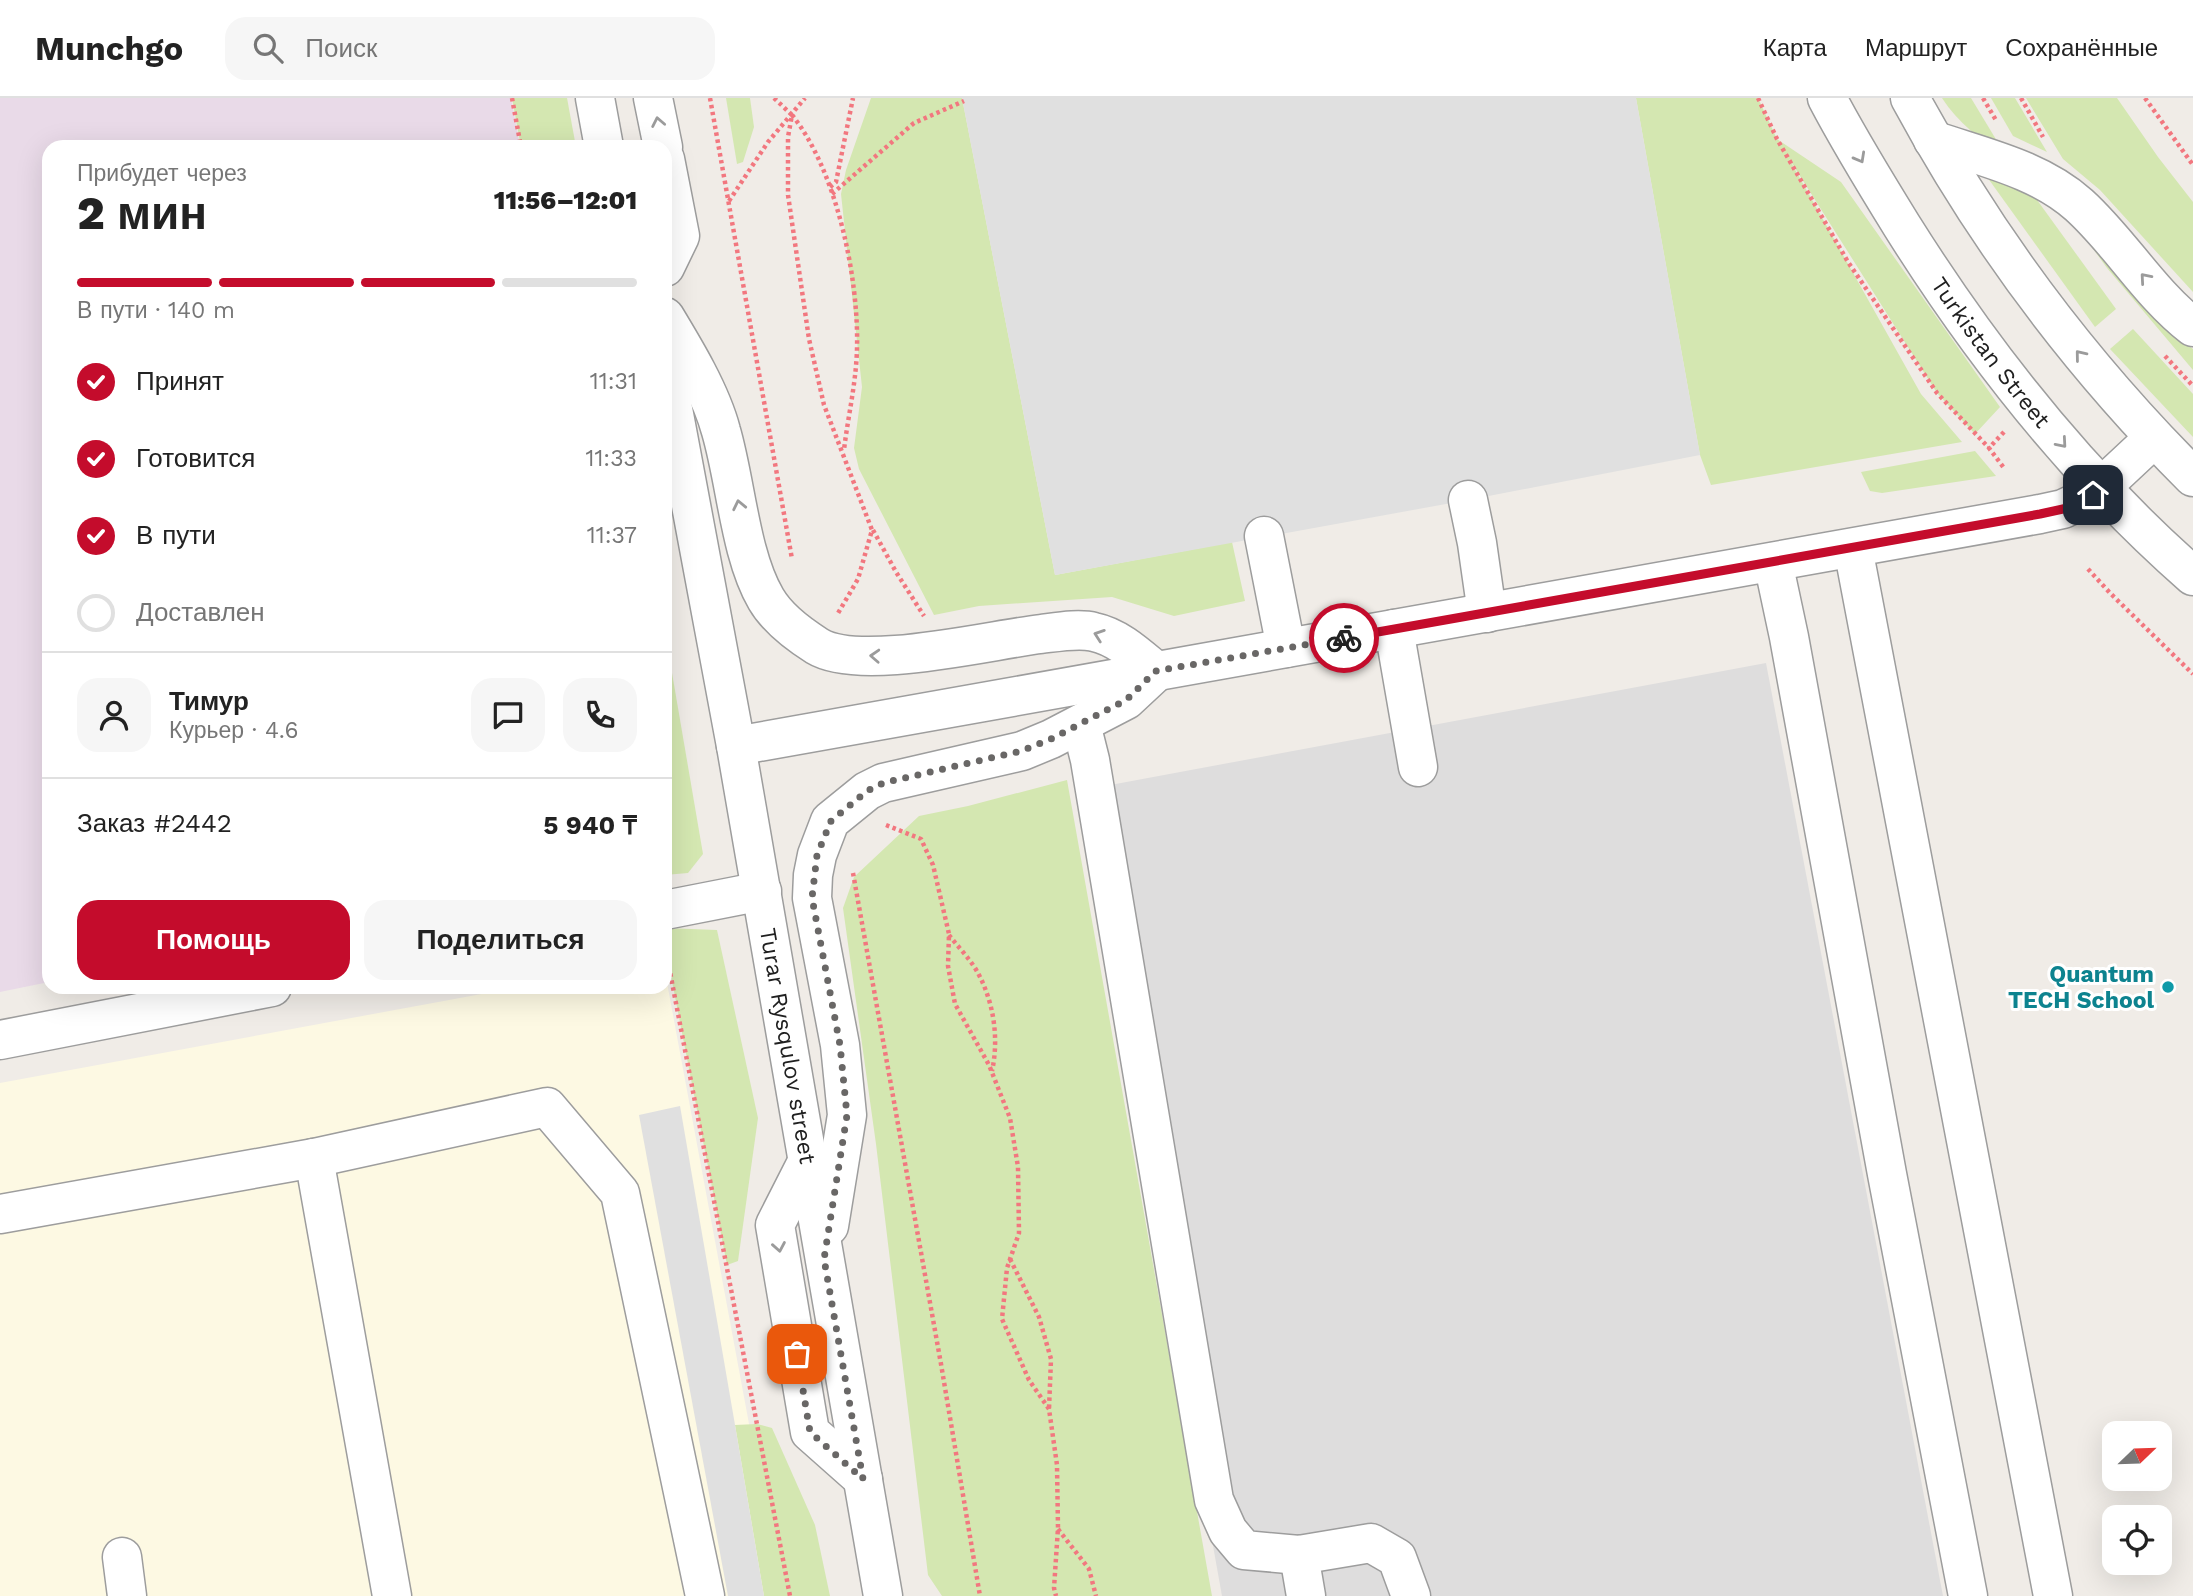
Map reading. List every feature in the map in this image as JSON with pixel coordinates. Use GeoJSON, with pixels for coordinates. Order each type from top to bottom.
{"type":"FeatureCollection","features":[{"type":"Feature","properties":{"kind":"street"},"geometry":{"type":"LineString","coordinates":[[595,98],[603,140]]}},
{"type":"Feature","properties":{"kind":"street"},"geometry":{"type":"LineString","coordinates":[[615,98],[623,140]]}},
{"type":"Feature","properties":{"kind":"street"},"geometry":{"type":"LineString","coordinates":[[653,98],[662,140]]}},
{"type":"Feature","properties":{"kind":"street","name":"Turkistan Street"},"geometry":{"type":"LineString","coordinates":[[1827,98],[1870,175],[1970,328],[2028,404],[2101,488],[2157,545],[2193,576]]}},
{"type":"Feature","properties":{"kind":"street"},"geometry":{"type":"LineString","coordinates":[[1910,98],[1970,201],[2081,357],[2193,477]]}},
{"type":"Feature","properties":{"kind":"street"},"geometry":{"type":"LineString","coordinates":[[1933,140],[2030,174],[2060,190],[2095,221],[2169,305],[2193,327]]}},
{"type":"Feature","properties":{"kind":"street"},"geometry":{"type":"LineString","coordinates":[[672,195],[680,236],[672,253]]}},
{"type":"Feature","properties":{"kind":"street"},"geometry":{"type":"LineString","coordinates":[[672,329],[688,355],[720,428],[753,571],[767,601],[789,625],[819,648],[832,653],[885,657],[1017,636],[1094,632],[1125,646],[1156,671]]}},
{"type":"Feature","properties":{"kind":"street","name":"Turar Rysqulov street"},"geometry":{"type":"LineString","coordinates":[[672,403],[737,746],[883,1596]]}},
{"type":"Feature","properties":{"kind":"street"},"geometry":{"type":"LineString","coordinates":[[737,746],[2063,509],[2080,503],[2101,488],[2154,438]]}},
{"type":"Feature","properties":{"kind":"street","name":"Turar Rysqulov street"},"geometry":{"type":"LineString","coordinates":[[672,495],[708,680],[737,746]]}},
{"type":"Feature","properties":{"kind":"street"},"geometry":{"type":"LineString","coordinates":[[1468,500],[1487,613]]}},
{"type":"Feature","properties":{"kind":"street"},"geometry":{"type":"LineString","coordinates":[[1264,536],[1286,648]]}},
{"type":"Feature","properties":{"kind":"street"},"geometry":{"type":"LineString","coordinates":[[1853,548],[2053,1596]]}},
{"type":"Feature","properties":{"kind":"street"},"geometry":{"type":"LineString","coordinates":[[1773,562],[1968,1596]]}},
{"type":"Feature","properties":{"kind":"street"},"geometry":{"type":"LineString","coordinates":[[1394,629],[1418,767]]}},
{"type":"Feature","properties":{"kind":"street"},"geometry":{"type":"LineString","coordinates":[[824,1259],[847,1115],[840,1045],[812,898],[813,875],[823,836],[831,821],[867,791],[883,783],[1021,751],[1081,724],[1126,700],[1156,671]]}},
{"type":"Feature","properties":{"kind":"street"},"geometry":{"type":"LineString","coordinates":[[1081,724],[1214,1500],[1228,1531],[1244,1550],[1299,1555],[1371,1543],[1397,1558],[1411,1596]]}},
{"type":"Feature","properties":{"kind":"street"},"geometry":{"type":"LineString","coordinates":[[672,909],[762,891]]}},
{"type":"Feature","properties":{"kind":"street"},"geometry":{"type":"LineString","coordinates":[[0,1040],[236,994]]}},
{"type":"Feature","properties":{"kind":"street"},"geometry":{"type":"LineString","coordinates":[[0,1214],[314,1158],[547,1107],[620,1192],[705,1596]]}},
{"type":"Feature","properties":{"kind":"street"},"geometry":{"type":"LineString","coordinates":[[314,1158],[392,1596]]}},
{"type":"Feature","properties":{"kind":"street"},"geometry":{"type":"LineString","coordinates":[[807,1162],[775,1224],[810,1432],[863,1479]]}},
{"type":"Feature","properties":{"kind":"street"},"geometry":{"type":"LineString","coordinates":[[1299,1555],[1306,1596]]}},
{"type":"Feature","properties":{"kind":"street"},"geometry":{"type":"LineString","coordinates":[[122,1557],[127,1596]]}},
{"type":"Feature","properties":{"kind":"path"},"geometry":{"type":"LineString","coordinates":[[512,98],[520,140]]}},
{"type":"Feature","properties":{"kind":"path"},"geometry":{"type":"LineString","coordinates":[[710,98],[794,572]]}},
{"type":"Feature","properties":{"kind":"path"},"geometry":{"type":"LineString","coordinates":[[774,98],[792,115],[811,144],[830,187],[847,249],[857,348],[853,403],[844,452]]}},
{"type":"Feature","properties":{"kind":"path"},"geometry":{"type":"LineString","coordinates":[[728,202],[755,160],[805,98]]}},
{"type":"Feature","properties":{"kind":"path"},"geometry":{"type":"LineString","coordinates":[[830,187],[836,182],[853,98]]}},
{"type":"Feature","properties":{"kind":"path"},"geometry":{"type":"LineString","coordinates":[[1758,98],[1777,139],[1848,261],[1937,393],[1989,448],[2004,468]]}},
{"type":"Feature","properties":{"kind":"path"},"geometry":{"type":"LineString","coordinates":[[2145,98],[2193,165]]}},
{"type":"Feature","properties":{"kind":"path"},"geometry":{"type":"LineString","coordinates":[[832,194],[914,123],[964,101]]}},
{"type":"Feature","properties":{"kind":"path"},"geometry":{"type":"LineString","coordinates":[[792,115],[788,137],[788,195],[809,339],[824,404],[872,530],[929,624]]}},
{"type":"Feature","properties":{"kind":"path"},"geometry":{"type":"LineString","coordinates":[[1989,448],[2006,430]]}},
{"type":"Feature","properties":{"kind":"path"},"geometry":{"type":"LineString","coordinates":[[834,622],[858,579],[872,530]]}},
{"type":"Feature","properties":{"kind":"path"},"geometry":{"type":"LineString","coordinates":[[2088,569],[2193,674]]}},
{"type":"Feature","properties":{"kind":"path"},"geometry":{"type":"LineString","coordinates":[[878,824],[891,826],[921,839],[933,865],[949,934],[948,966],[955,1004],[992,1073],[1010,1118],[1018,1167],[1018,1233],[1007,1268],[1002,1319],[1029,1380],[1049,1409]]}},
{"type":"Feature","properties":{"kind":"path"},"geometry":{"type":"LineString","coordinates":[[852,866],[942,1364],[980,1596]]}},
{"type":"Feature","properties":{"kind":"path"},"geometry":{"type":"LineString","coordinates":[[949,934],[979,974],[994,1019],[997,1050],[992,1073]]}},
{"type":"Feature","properties":{"kind":"path"},"geometry":{"type":"LineString","coordinates":[[672,981],[790,1596]]}},
{"type":"Feature","properties":{"kind":"path"},"geometry":{"type":"LineString","coordinates":[[1010,1258],[1039,1317],[1051,1359],[1049,1409],[1057,1465],[1056,1596]]}},
{"type":"Feature","properties":{"kind":"path"},"geometry":{"type":"LineString","coordinates":[[1058,1528],[1089,1569],[1096,1596]]}},
{"type":"Feature","properties":{"kind":"shaded area"},"geometry":{"type":"Polygon","coordinates":[[[0,98],[511,98],[519,140],[42,140],[42,983],[0,992],[0,98]]]}},
{"type":"Feature","properties":{"kind":"shaded area"},"geometry":{"type":"Polygon","coordinates":[[[962,98],[1636,98],[1700,455],[1055,575],[962,98]]]}},
{"type":"Feature","properties":{"kind":"shaded area"},"geometry":{"type":"Polygon","coordinates":[[[1766,663],[1943,1596],[1222,1596],[1078,791],[1766,663]]]}},
{"type":"Feature","properties":{"kind":"shaded area"},"geometry":{"type":"Polygon","coordinates":[[[481,994],[669,994],[781,1596],[0,1596],[0,1083],[481,994]]]}},
{"type":"Feature","properties":{"kind":"shaded area"},"geometry":{"type":"Polygon","coordinates":[[[680,1106],[764,1596],[728,1596],[639,1115],[680,1106]]]}},
{"type":"Feature","properties":{"kind":"green space"},"geometry":{"type":"Polygon","coordinates":[[[512,98],[567,98],[575,140],[520,140],[512,98]]]}},
{"type":"Feature","properties":{"kind":"green space"},"geometry":{"type":"Polygon","coordinates":[[[726,98],[750,98],[754,127],[743,162],[737,164],[726,98]]]}},
{"type":"Feature","properties":{"kind":"green space"},"geometry":{"type":"Polygon","coordinates":[[[871,98],[962,98],[1055,575],[1232,542],[1245,601],[1174,616],[1112,597],[979,606],[934,615],[859,469],[854,448],[862,387],[841,194],[846,170],[871,98]]]}},
{"type":"Feature","properties":{"kind":"green space"},"geometry":{"type":"Polygon","coordinates":[[[1636,98],[1758,98],[1777,139],[1841,182],[2000,407],[1975,434],[1937,393],[1788,157],[1921,394],[1962,442],[1711,485],[1700,455],[1636,98]]]}},
{"type":"Feature","properties":{"kind":"green space"},"geometry":{"type":"Polygon","coordinates":[[[1942,98],[1971,98],[2006,156],[1971,130],[1942,98]]]}},
{"type":"Feature","properties":{"kind":"green space"},"geometry":{"type":"Polygon","coordinates":[[[1991,98],[2015,98],[2047,152],[2013,136],[1991,98]]]}},
{"type":"Feature","properties":{"kind":"green space"},"geometry":{"type":"Polygon","coordinates":[[[2026,98],[2117,98],[2193,202],[2193,292],[2100,190],[2063,159],[2026,98]]]}},
{"type":"Feature","properties":{"kind":"green space"},"geometry":{"type":"Polygon","coordinates":[[[1982,170],[2027,186],[2116,309],[2095,327],[1982,170]]]}},
{"type":"Feature","properties":{"kind":"green space"},"geometry":{"type":"Polygon","coordinates":[[[2065,210],[2167,328],[2193,349],[2193,370],[2107,268],[2065,210]]]}},
{"type":"Feature","properties":{"kind":"green space"},"geometry":{"type":"Polygon","coordinates":[[[2133,329],[2193,394],[2193,437],[2110,349],[2133,329]]]}},
{"type":"Feature","properties":{"kind":"green space"},"geometry":{"type":"Polygon","coordinates":[[[1975,451],[1996,476],[1882,493],[1870,491],[1861,472],[1975,451]]]}},
{"type":"Feature","properties":{"kind":"green space"},"geometry":{"type":"Polygon","coordinates":[[[672,673],[703,854],[688,873],[672,874],[672,673]]]}},
{"type":"Feature","properties":{"kind":"green space"},"geometry":{"type":"Polygon","coordinates":[[[1067,780],[1212,1596],[942,1596],[928,1575],[876,1144],[843,908],[854,877],[919,816],[1067,780]]]}},
{"type":"Feature","properties":{"kind":"green space"},"geometry":{"type":"Polygon","coordinates":[[[672,928],[717,930],[758,1118],[738,1261],[727,1265],[672,981],[672,928]]]}},
{"type":"Feature","properties":{"kind":"green space"},"geometry":{"type":"Polygon","coordinates":[[[757,1424],[772,1428],[815,1525],[830,1596],[764,1596],[735,1425],[757,1424]]]}},
{"type":"Feature","properties":{"kind":"way so far"},"geometry":{"type":"LineString","coordinates":[[797,1354],[810,1432],[863,1479],[824,1259],[847,1115],[840,1045],[812,898],[817,855],[831,821],[867,791],[883,783],[1021,751],[1051,739],[1126,700],[1156,671],[1344,638]]}},
{"type":"Feature","properties":{"kind":"place","name":"Quantum TECH School"},"geometry":{"type":"Point","coordinates":[2168,987]}},
{"type":"Feature","properties":{"kind":"route"},"geometry":{"type":"LineString","coordinates":[[1344,638],[2040,514],[2080,503],[2093,495]]}}]}
